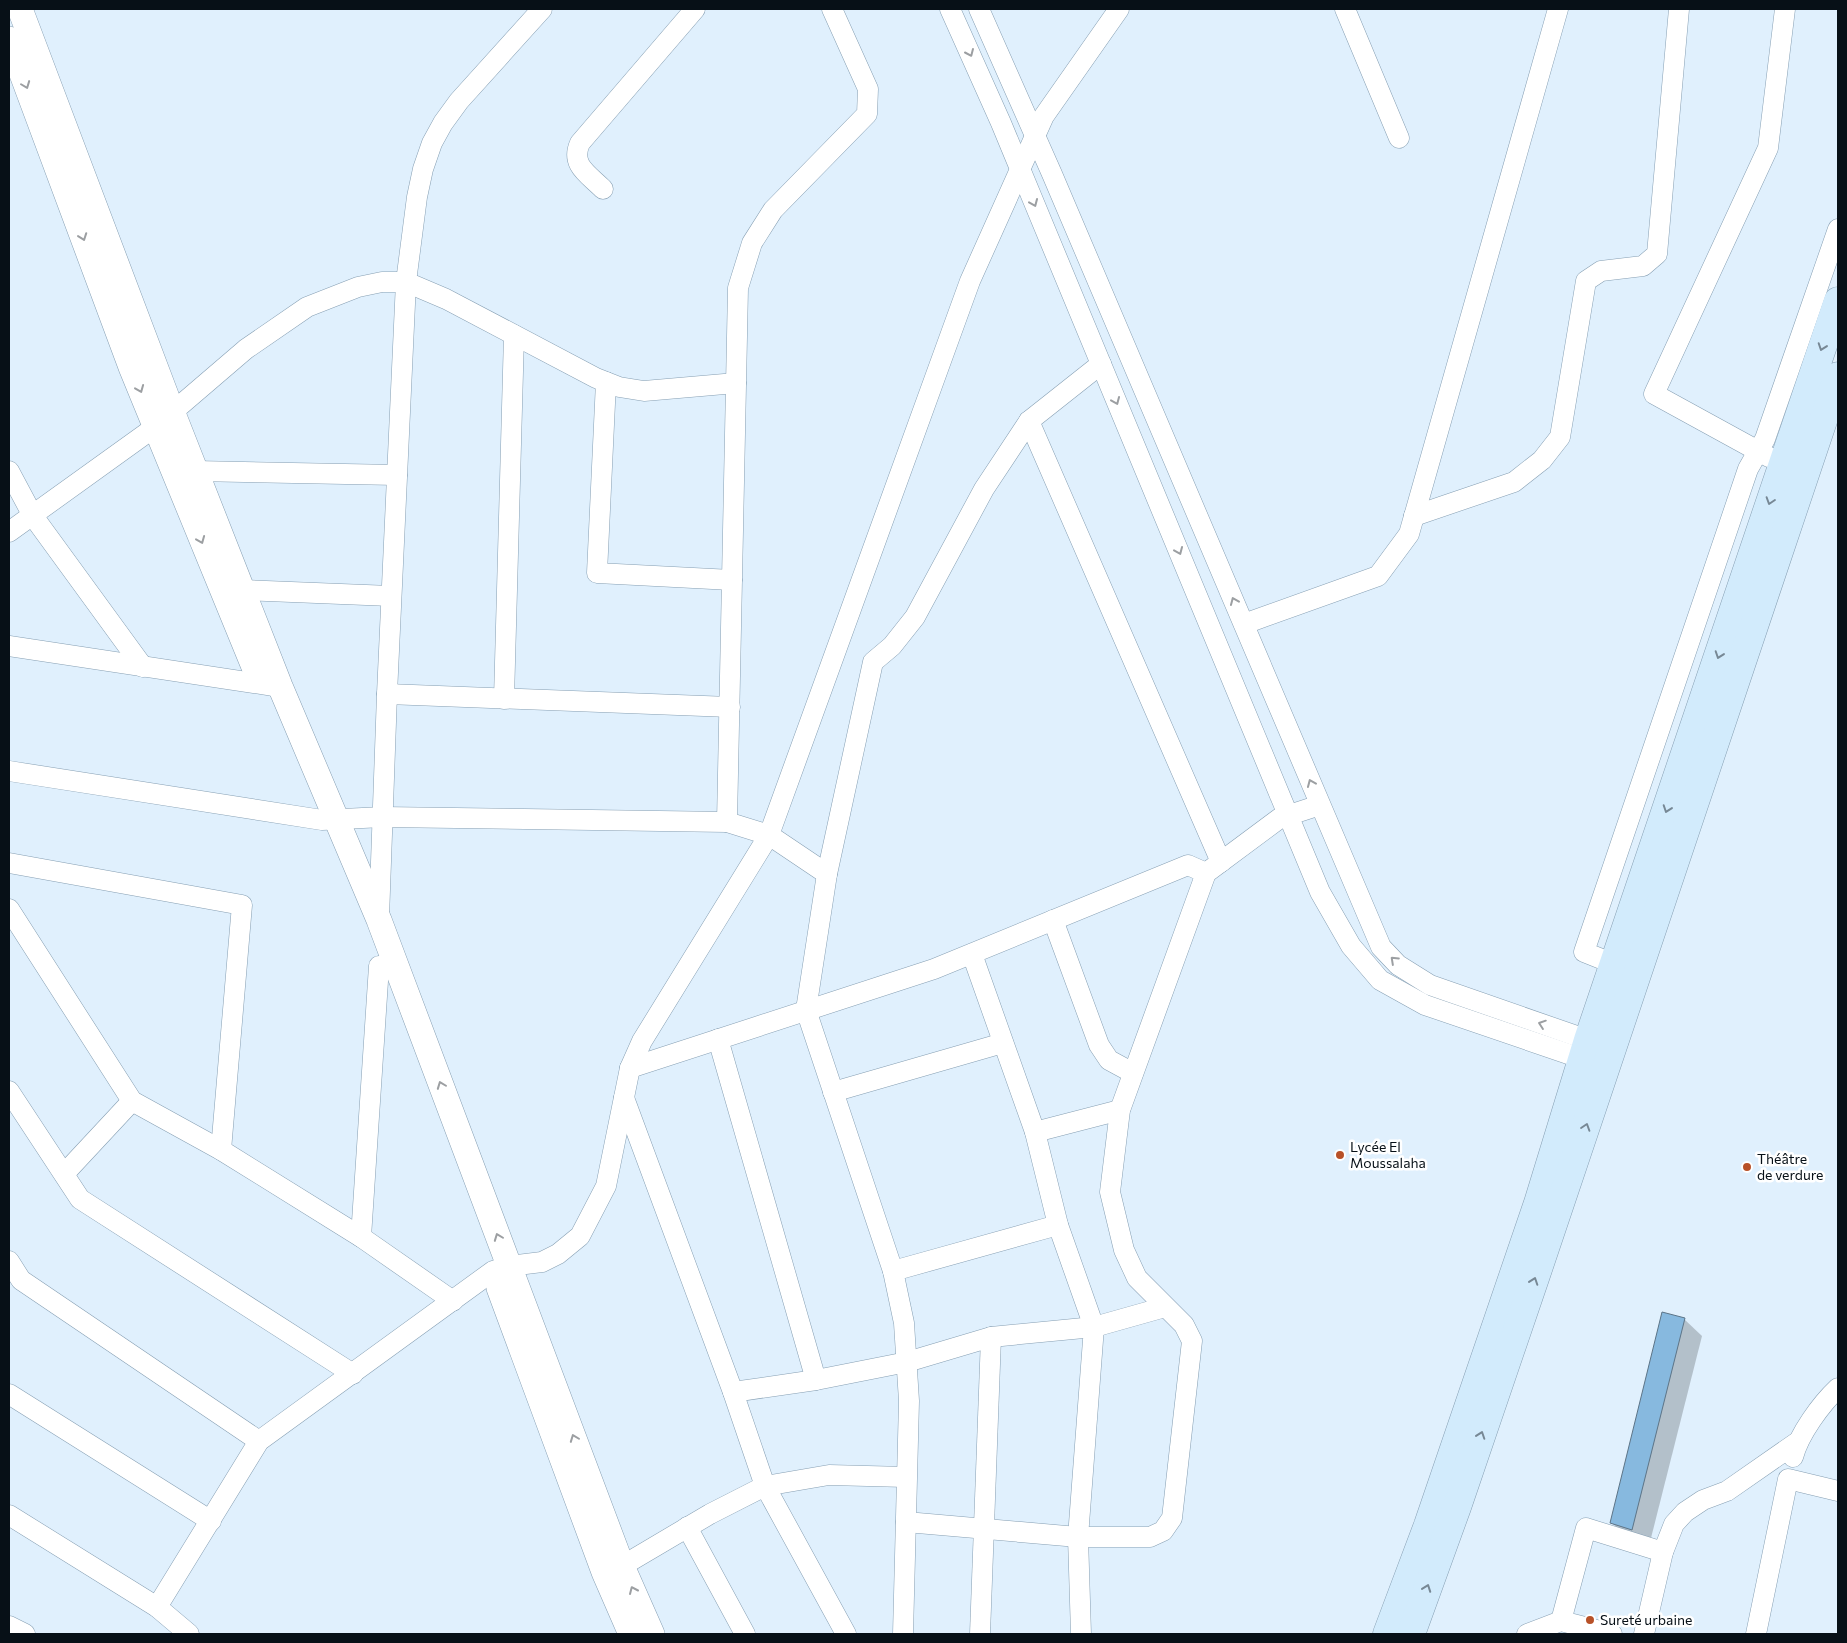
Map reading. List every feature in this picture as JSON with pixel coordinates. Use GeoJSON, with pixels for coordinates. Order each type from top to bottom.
{"type":"FeatureCollection","features":[{"type":"Feature","properties":{"kind":"main road"},"geometry":{"type":"LineString","coordinates":[[1387,1634],[1428,1525],[1538,1203],[1585,1050],[1737,605],[1782,464],[1838,301]]}},
{"type":"Feature","properties":{"kind":"main road"},"geometry":{"type":"LineString","coordinates":[[1411,1634],[1460,1498],[1533,1284],[1838,376]]}},
{"type":"Feature","properties":{"kind":"street"},"geometry":{"type":"LineString","coordinates":[[20,9],[164,419],[271,686],[329,820],[379,920],[501,1269],[613,1569],[630,1634]]}},
{"type":"Feature","properties":{"kind":"street"},"geometry":{"type":"LineString","coordinates":[[379,920],[391,596],[406,282],[416,197],[432,143],[443,123],[524,16],[542,9]]}},
{"type":"Feature","properties":{"kind":"street"},"geometry":{"type":"LineString","coordinates":[[603,189],[578,164],[576,152],[580,143],[695,9]]}},
{"type":"Feature","properties":{"kind":"street"},"geometry":{"type":"LineString","coordinates":[[727,822],[738,288],[752,243],[773,210],[867,114],[868,89],[832,9]]}},
{"type":"Feature","properties":{"kind":"street"},"geometry":{"type":"LineString","coordinates":[[950,9],[1020,169],[1320,892],[1351,946],[1380,980],[1425,1005],[1585,1050]]}},
{"type":"Feature","properties":{"kind":"street"},"geometry":{"type":"LineString","coordinates":[[979,9],[1244,624],[1380,947],[1398,964],[1430,985],[1585,1050]]}},
{"type":"Feature","properties":{"kind":"street"},"geometry":{"type":"LineString","coordinates":[[156,1607],[259,1441],[453,1301],[501,1269],[542,1262],[558,1254],[580,1236],[606,1186],[630,1068],[642,1041],[769,835],[970,281],[1044,116],[1119,9]]}},
{"type":"Feature","properties":{"kind":"street"},"geometry":{"type":"LineString","coordinates":[[1345,9],[1399,138]]}},
{"type":"Feature","properties":{"kind":"street"},"geometry":{"type":"LineString","coordinates":[[1244,624],[1378,576],[1409,534],[1558,9]]}},
{"type":"Feature","properties":{"kind":"street"},"geometry":{"type":"LineString","coordinates":[[1414,516],[1514,482],[1542,460],[1560,437],[1586,280],[1601,271],[1643,266],[1657,254],[1679,9]]}},
{"type":"Feature","properties":{"kind":"street"},"geometry":{"type":"LineString","coordinates":[[1782,464],[1654,394],[1768,148],[1785,9]]}},
{"type":"Feature","properties":{"kind":"street"},"geometry":{"type":"LineString","coordinates":[[9,39],[131,367],[195,471],[242,590],[271,686]]}},
{"type":"Feature","properties":{"kind":"street"},"geometry":{"type":"LineString","coordinates":[[1614,964],[1584,952],[1748,469],[1765,439],[1838,229]]}},
{"type":"Feature","properties":{"kind":"street"},"geometry":{"type":"LineString","coordinates":[[9,532],[164,419],[246,349],[307,306],[358,287],[382,282],[406,282],[446,298],[514,335],[619,387],[644,391],[736,383]]}},
{"type":"Feature","properties":{"kind":"street"},"geometry":{"type":"LineString","coordinates":[[504,699],[514,335]]}},
{"type":"Feature","properties":{"kind":"street"},"geometry":{"type":"LineString","coordinates":[[903,1634],[909,1401],[904,1323],[894,1271],[832,1092],[806,1010],[827,874],[873,662],[892,646],[915,617],[984,489],[1029,421],[1101,364]]}},
{"type":"Feature","properties":{"kind":"street"},"geometry":{"type":"LineString","coordinates":[[606,382],[597,573],[732,580]]}},
{"type":"Feature","properties":{"kind":"street"},"geometry":{"type":"LineString","coordinates":[[1029,421],[1214,867]]}},
{"type":"Feature","properties":{"kind":"street"},"geometry":{"type":"LineString","coordinates":[[9,471],[33,516],[143,667]]}},
{"type":"Feature","properties":{"kind":"street"},"geometry":{"type":"LineString","coordinates":[[195,471],[397,475]]}},
{"type":"Feature","properties":{"kind":"street"},"geometry":{"type":"LineString","coordinates":[[242,590],[391,596]]}},
{"type":"Feature","properties":{"kind":"street"},"geometry":{"type":"LineString","coordinates":[[9,646],[271,686]]}},
{"type":"Feature","properties":{"kind":"street"},"geometry":{"type":"LineString","coordinates":[[387,694],[730,707]]}},
{"type":"Feature","properties":{"kind":"street"},"geometry":{"type":"LineString","coordinates":[[9,771],[329,820],[383,817],[727,822],[769,835],[827,874]]}},
{"type":"Feature","properties":{"kind":"street"},"geometry":{"type":"LineString","coordinates":[[906,1522],[1078,1537],[1150,1537],[1163,1531],[1172,1518],[1192,1341],[1184,1325],[1137,1278],[1124,1250],[1110,1192],[1120,1110],[1214,867],[1280,818],[1320,805]]}},
{"type":"Feature","properties":{"kind":"street"},"geometry":{"type":"LineString","coordinates":[[329,820],[338,856],[379,966],[501,1269]]}},
{"type":"Feature","properties":{"kind":"street"},"geometry":{"type":"LineString","coordinates":[[9,863],[242,905],[221,1150]]}},
{"type":"Feature","properties":{"kind":"street"},"geometry":{"type":"LineString","coordinates":[[630,1068],[934,969],[1188,865],[1214,867]]}},
{"type":"Feature","properties":{"kind":"street"},"geometry":{"type":"LineString","coordinates":[[9,909],[132,1101],[221,1150],[362,1236],[453,1301]]}},
{"type":"Feature","properties":{"kind":"street"},"geometry":{"type":"LineString","coordinates":[[1053,920],[1099,1045],[1109,1060],[1133,1073]]}},
{"type":"Feature","properties":{"kind":"street"},"geometry":{"type":"LineString","coordinates":[[972,954],[1035,1132],[1058,1225],[1094,1327],[1078,1537],[1081,1634]]}},
{"type":"Feature","properties":{"kind":"street"},"geometry":{"type":"LineString","coordinates":[[362,1236],[379,966]]}},
{"type":"Feature","properties":{"kind":"street"},"geometry":{"type":"LineString","coordinates":[[718,1039],[816,1380]]}},
{"type":"Feature","properties":{"kind":"street"},"geometry":{"type":"LineString","coordinates":[[832,1092],[1003,1043]]}},
{"type":"Feature","properties":{"kind":"street"},"geometry":{"type":"LineString","coordinates":[[9,1091],[80,1199],[353,1374]]}},
{"type":"Feature","properties":{"kind":"street"},"geometry":{"type":"LineString","coordinates":[[624,1098],[733,1392],[765,1486],[846,1634]]}},
{"type":"Feature","properties":{"kind":"street"},"geometry":{"type":"LineString","coordinates":[[64,1174],[132,1101]]}},
{"type":"Feature","properties":{"kind":"street"},"geometry":{"type":"LineString","coordinates":[[1035,1132],[1120,1110]]}},
{"type":"Feature","properties":{"kind":"street"},"geometry":{"type":"LineString","coordinates":[[894,1271],[1058,1225]]}},
{"type":"Feature","properties":{"kind":"street"},"geometry":{"type":"LineString","coordinates":[[9,1261],[21,1280],[259,1441]]}},
{"type":"Feature","properties":{"kind":"street"},"geometry":{"type":"LineString","coordinates":[[733,1392],[816,1380],[907,1362],[991,1337],[1094,1327],[1165,1307]]}},
{"type":"Feature","properties":{"kind":"street"},"geometry":{"type":"LineString","coordinates":[[980,1634],[991,1337]]}},
{"type":"Feature","properties":{"kind":"street"},"geometry":{"type":"LineString","coordinates":[[1644,1634],[1663,1552],[1674,1524],[1685,1512],[1703,1500],[1727,1491],[1796,1444],[1831,1410],[1838,1388]]}},
{"type":"Feature","properties":{"kind":"street"},"geometry":{"type":"LineString","coordinates":[[9,1394],[211,1521]]}},
{"type":"Feature","properties":{"kind":"street"},"geometry":{"type":"LineString","coordinates":[[1756,1634],[1796,1444]]}},
{"type":"Feature","properties":{"kind":"street"},"geometry":{"type":"LineString","coordinates":[[613,1569],[765,1486],[829,1475],[906,1477]]}},
{"type":"Feature","properties":{"kind":"street"},"geometry":{"type":"LineString","coordinates":[[1788,1479],[1838,1491]]}},
{"type":"Feature","properties":{"kind":"street"},"geometry":{"type":"LineString","coordinates":[[9,1515],[156,1607],[189,1634]]}},
{"type":"Feature","properties":{"kind":"street"},"geometry":{"type":"LineString","coordinates":[[687,1527],[745,1634]]}},
{"type":"Feature","properties":{"kind":"street"},"geometry":{"type":"LineString","coordinates":[[1561,1621],[1586,1528],[1663,1552]]}},
{"type":"Feature","properties":{"kind":"street"},"geometry":{"type":"LineString","coordinates":[[613,1569],[652,1634]]}},
{"type":"Feature","properties":{"kind":"street"},"geometry":{"type":"LineString","coordinates":[[1527,1634],[1561,1621],[1612,1634]]}},
{"type":"Feature","properties":{"kind":"street"},"geometry":{"type":"LineString","coordinates":[[9,1626],[25,1634]]}},
{"type":"Feature","properties":{"kind":"building"},"geometry":{"type":"Polygon","coordinates":[[[1662,1312],[1685,1318],[1632,1530],[1610,1523],[1662,1312]]]}},
{"type":"Feature","properties":{"kind":"place","name":"Lycée El Moussalaha"},"geometry":{"type":"Point","coordinates":[1340,1155]}},
{"type":"Feature","properties":{"kind":"place","name":"Théâtre de verdure"},"geometry":{"type":"Point","coordinates":[1747,1167]}},
{"type":"Feature","properties":{"kind":"place","name":"Sureté urbaine"},"geometry":{"type":"Point","coordinates":[1590,1620]}}]}
